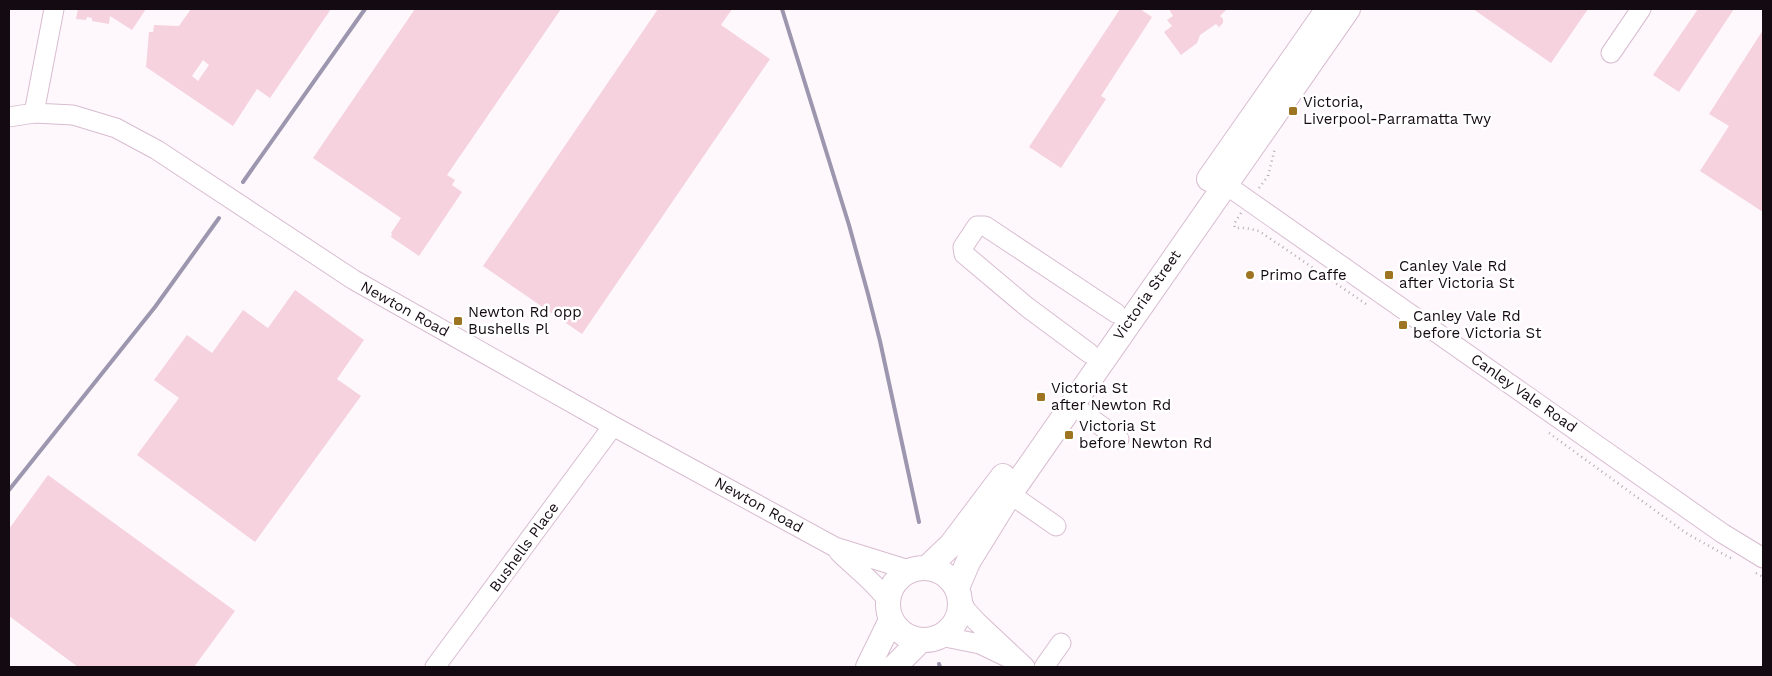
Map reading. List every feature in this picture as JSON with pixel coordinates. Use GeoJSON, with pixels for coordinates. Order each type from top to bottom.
{"type":"FeatureCollection","features":[{"type":"Feature","properties":{"kind":"main road","name":"Victoria Street"},"geometry":{"type":"LineString","coordinates":[[958,592],[968,562],[1010,494],[1071,404],[1328,9]]}},
{"type":"Feature","properties":{"kind":"main road","name":"Victoria Street"},"geometry":{"type":"LineString","coordinates":[[919,569],[951,545],[980,508],[1116,313],[1348,9]]}},
{"type":"Feature","properties":{"kind":"main road"},"geometry":{"type":"LineString","coordinates":[[868,667],[877,651],[889,610],[890,591],[894,582],[901,575],[919,569],[940,571],[950,578],[958,592],[959,614],[955,623],[948,630],[930,638],[894,667]]}},
{"type":"Feature","properties":{"kind":"main road"},"geometry":{"type":"LineString","coordinates":[[889,610],[898,630],[908,637],[930,638]]}},
{"type":"Feature","properties":{"kind":"street"},"geometry":{"type":"LineString","coordinates":[[34,113],[54,9]]}},
{"type":"Feature","properties":{"kind":"street"},"geometry":{"type":"LineString","coordinates":[[1611,53],[1641,9]]}},
{"type":"Feature","properties":{"kind":"street","name":"Newton Road"},"geometry":{"type":"LineString","coordinates":[[9,117],[34,113],[73,115],[116,128],[157,150],[354,280],[613,426],[835,547],[919,569]]}},
{"type":"Feature","properties":{"kind":"street","name":"Canley Vale Road"},"geometry":{"type":"LineString","coordinates":[[1218,179],[1722,533],[1759,565]]}},
{"type":"Feature","properties":{"kind":"street"},"geometry":{"type":"LineString","coordinates":[[1089,353],[1027,307],[964,254],[963,247],[977,226],[985,226],[1116,313]]}},
{"type":"Feature","properties":{"kind":"street"},"geometry":{"type":"LineString","coordinates":[[1071,404],[1119,439]]}},
{"type":"Feature","properties":{"kind":"street","name":"Bushells Place"},"geometry":{"type":"LineString","coordinates":[[435,667],[613,426]]}},
{"type":"Feature","properties":{"kind":"street"},"geometry":{"type":"LineString","coordinates":[[1010,494],[1056,526]]}},
{"type":"Feature","properties":{"kind":"street"},"geometry":{"type":"LineString","coordinates":[[835,547],[853,566],[868,577],[889,610]]}},
{"type":"Feature","properties":{"kind":"street"},"geometry":{"type":"LineString","coordinates":[[958,592],[966,610],[1021,664]]}},
{"type":"Feature","properties":{"kind":"street"},"geometry":{"type":"LineString","coordinates":[[930,638],[951,637],[980,644],[1021,664]]}},
{"type":"Feature","properties":{"kind":"street"},"geometry":{"type":"LineString","coordinates":[[1044,667],[1061,643]]}},
{"type":"Feature","properties":{"kind":"path"},"geometry":{"type":"LineString","coordinates":[[1268,176],[1270,166]]}},
{"type":"Feature","properties":{"kind":"path"},"geometry":{"type":"LineString","coordinates":[[1234,224],[1235,228],[1258,231],[1372,308]]}},
{"type":"Feature","properties":{"kind":"path"},"geometry":{"type":"LineString","coordinates":[[1547,431],[1686,533],[1737,562]]}},
{"type":"Feature","properties":{"kind":"path"},"geometry":{"type":"LineString","coordinates":[[1759,565],[1763,577]]}},
{"type":"Feature","properties":{"kind":"building"},"geometry":{"type":"Polygon","coordinates":[[[78,9],[146,9],[132,30],[110,16],[109,24],[92,21],[92,18],[87,17],[86,20],[76,19],[78,9]]]}},
{"type":"Feature","properties":{"kind":"building"},"geometry":{"type":"Polygon","coordinates":[[[191,9],[331,9],[270,98],[257,89],[233,126],[146,67],[149,32],[153,32],[154,25],[179,26],[191,9]],[[203,60],[192,76],[198,81],[209,65],[203,60]]]}},
{"type":"Feature","properties":{"kind":"building"},"geometry":{"type":"Polygon","coordinates":[[[415,9],[561,9],[447,175],[455,180],[452,185],[462,192],[419,256],[391,237],[391,233],[401,218],[313,158],[415,9]]]}},
{"type":"Feature","properties":{"kind":"building"},"geometry":{"type":"Polygon","coordinates":[[[658,9],[732,9],[721,25],[770,59],[582,334],[483,266],[658,9]]]}},
{"type":"Feature","properties":{"kind":"building"},"geometry":{"type":"Polygon","coordinates":[[[1120,9],[1140,9],[1152,17],[1101,96],[1106,99],[1061,168],[1029,147],[1120,9]]]}},
{"type":"Feature","properties":{"kind":"building"},"geometry":{"type":"Polygon","coordinates":[[[1169,9],[1227,9],[1220,16],[1223,19],[1223,23],[1219,27],[1216,24],[1200,35],[1197,43],[1181,55],[1164,32],[1172,26],[1167,20],[1173,16],[1169,9]]]}},
{"type":"Feature","properties":{"kind":"building"},"geometry":{"type":"Polygon","coordinates":[[[1473,9],[1588,9],[1551,63],[1473,9]]]}},
{"type":"Feature","properties":{"kind":"building"},"geometry":{"type":"Polygon","coordinates":[[[1698,9],[1734,9],[1679,92],[1653,75],[1698,9]]]}},
{"type":"Feature","properties":{"kind":"building"},"geometry":{"type":"Polygon","coordinates":[[[1763,30],[1763,212],[1700,171],[1729,126],[1709,114],[1763,30]]]}},
{"type":"Feature","properties":{"kind":"building"},"geometry":{"type":"Polygon","coordinates":[[[295,290],[364,340],[337,379],[361,396],[255,542],[137,455],[179,398],[154,380],[187,335],[212,353],[243,310],[268,328],[295,290]]]}},
{"type":"Feature","properties":{"kind":"building"},"geometry":{"type":"Polygon","coordinates":[[[48,475],[235,611],[194,667],[78,667],[9,616],[9,529],[48,475]]]}},
{"type":"Feature","properties":{"kind":"waterway"},"geometry":{"type":"LineString","coordinates":[[243,182],[365,9]]}},
{"type":"Feature","properties":{"kind":"waterway"},"geometry":{"type":"LineString","coordinates":[[782,9],[849,225],[868,294],[919,522]]}},
{"type":"Feature","properties":{"kind":"waterway"},"geometry":{"type":"LineString","coordinates":[[9,490],[155,307],[219,218]]}},
{"type":"Feature","properties":{"kind":"place","name":"Victoria, Liverpool-Parramatta Twy"},"geometry":{"type":"Point","coordinates":[1293,111]}},
{"type":"Feature","properties":{"kind":"place","name":"Primo Caffe"},"geometry":{"type":"Point","coordinates":[1250,275]}},
{"type":"Feature","properties":{"kind":"place","name":"Canley Vale Rd after Victoria St"},"geometry":{"type":"Point","coordinates":[1389,275]}},
{"type":"Feature","properties":{"kind":"place","name":"Newton Rd opp Bushells Pl"},"geometry":{"type":"Point","coordinates":[458,321]}},
{"type":"Feature","properties":{"kind":"place","name":"Canley Vale Rd before Victoria St"},"geometry":{"type":"Point","coordinates":[1403,325]}},
{"type":"Feature","properties":{"kind":"place","name":"Victoria St after Newton Rd"},"geometry":{"type":"Point","coordinates":[1041,397]}},
{"type":"Feature","properties":{"kind":"place","name":"Victoria St before Newton Rd"},"geometry":{"type":"Point","coordinates":[1069,435]}}]}
